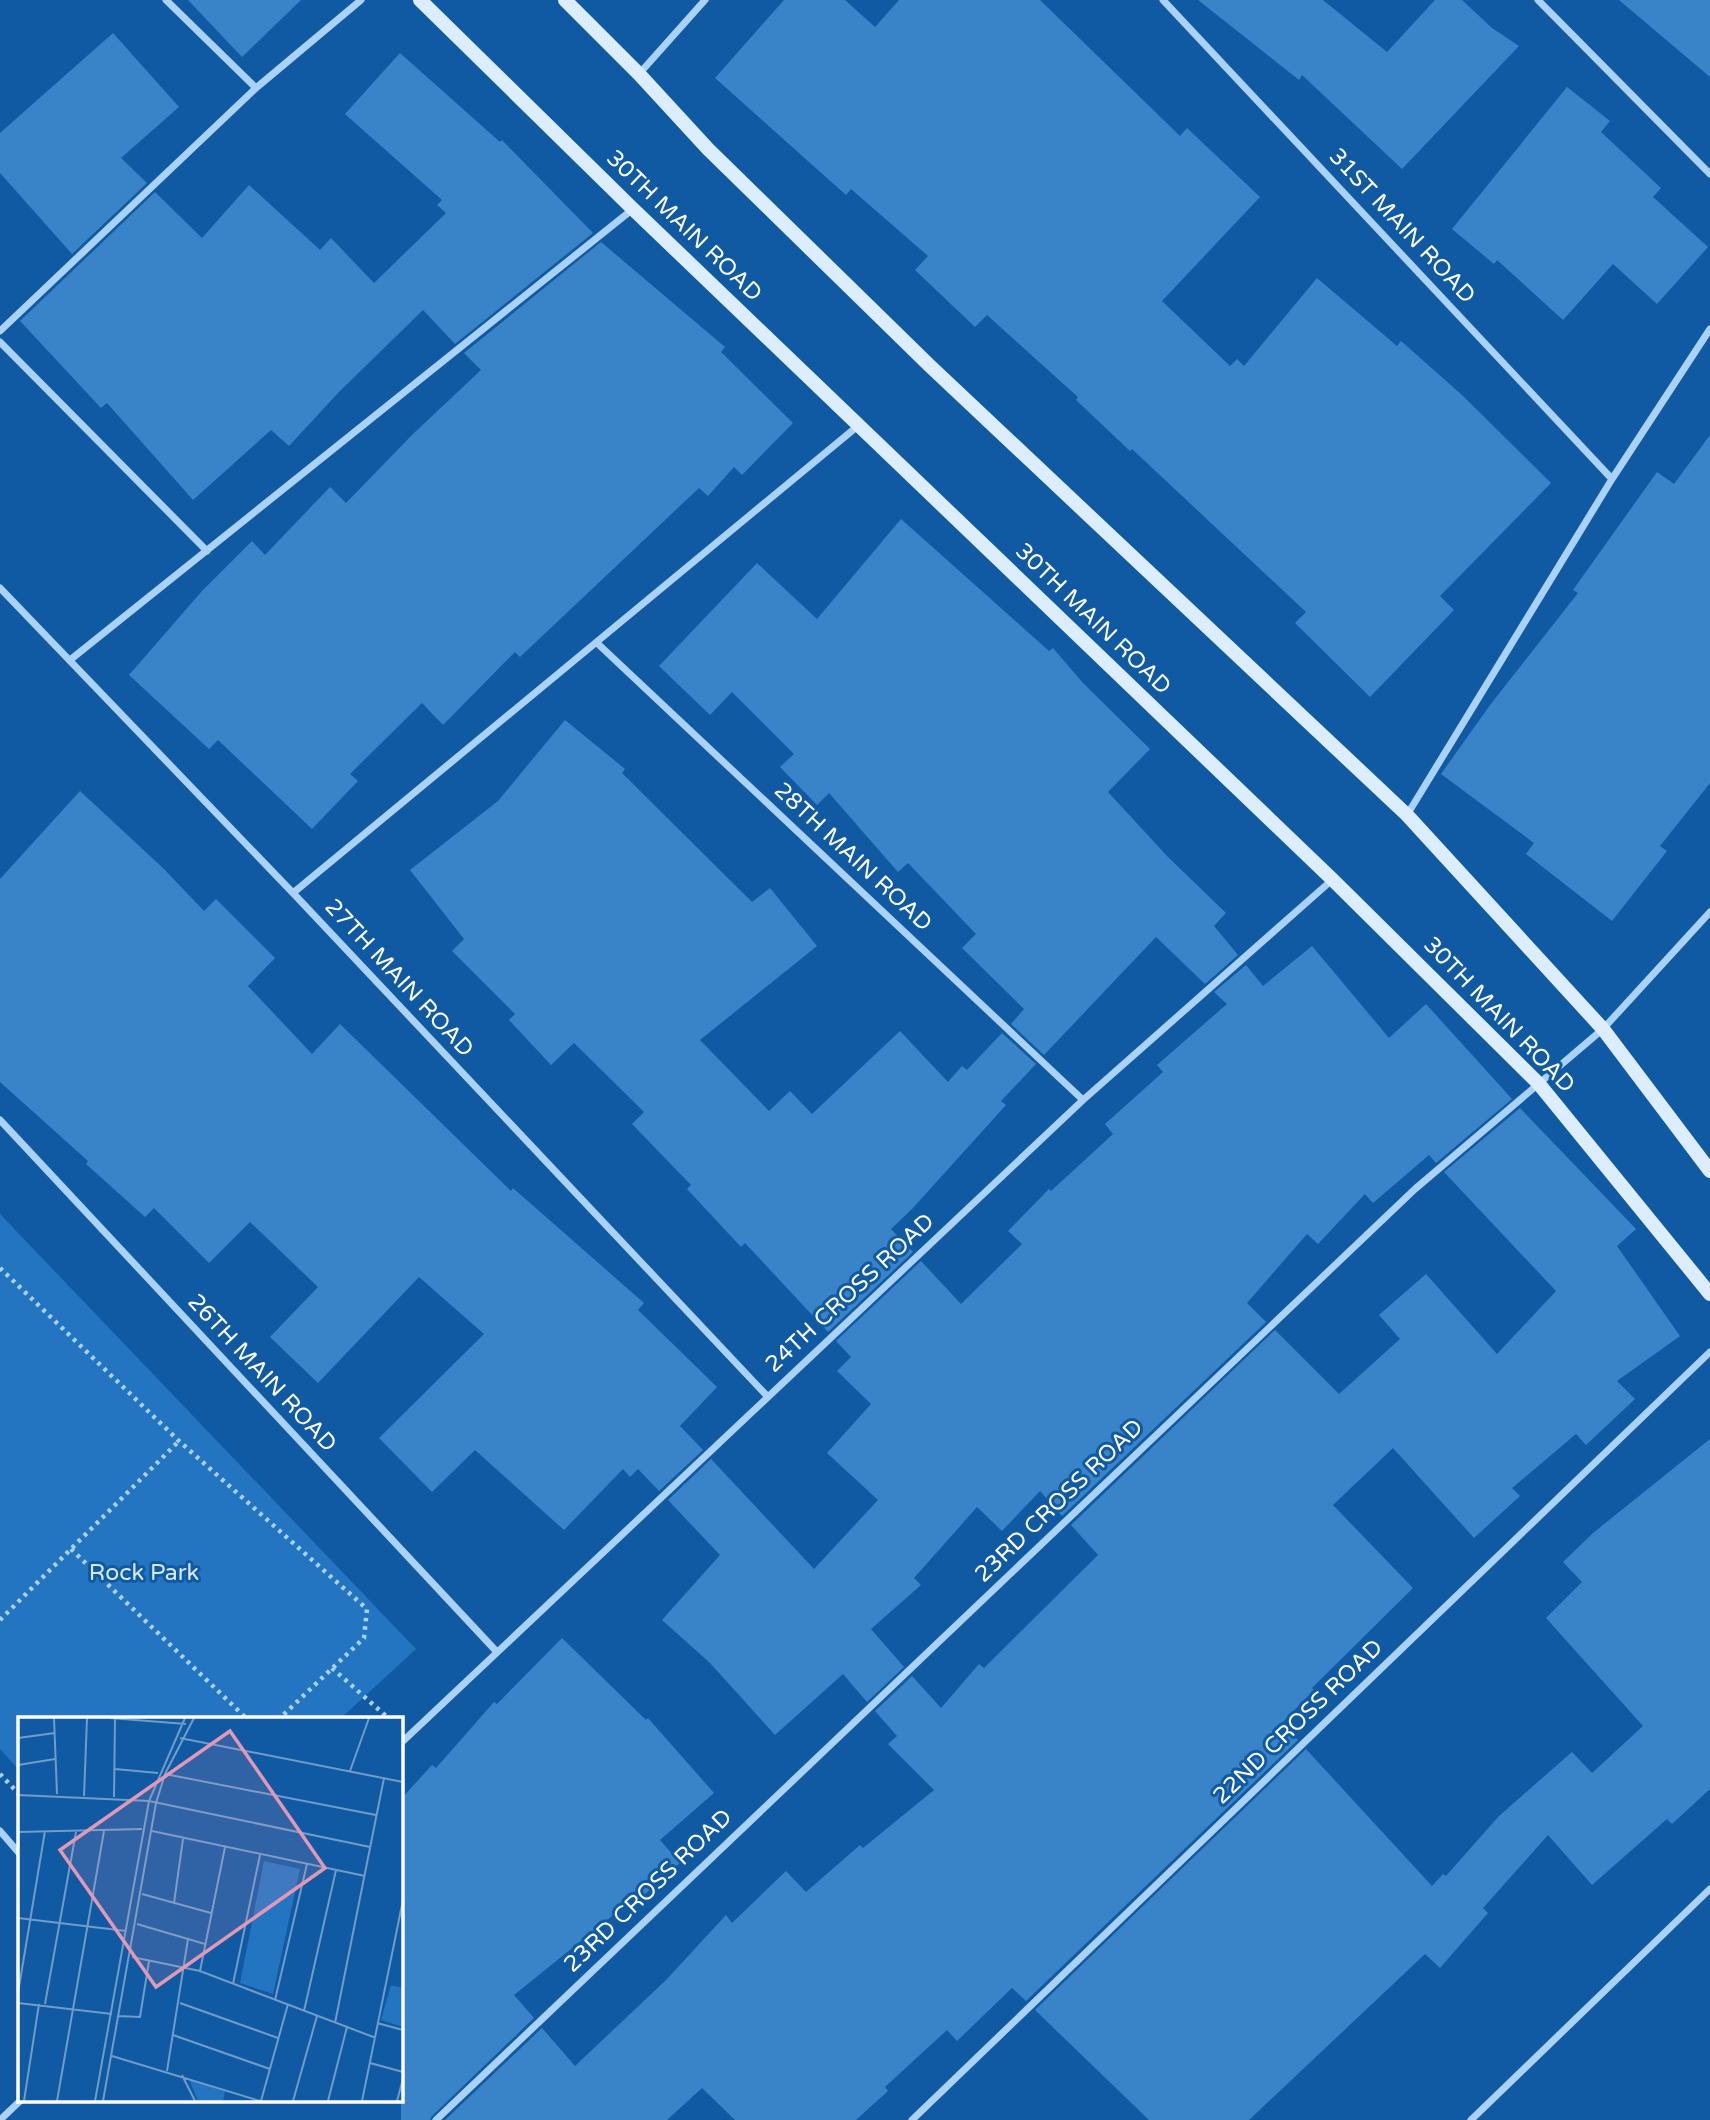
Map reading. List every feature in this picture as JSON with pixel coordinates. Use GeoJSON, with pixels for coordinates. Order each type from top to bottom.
{"type":"FeatureCollection","features":[{"type":"Feature","properties":{"kind":"main road","name":"30TH MAIN ROAD"},"geometry":{"type":"LineString","coordinates":[[420,0],[1333,880],[1539,1084],[1710,1294]]}},
{"type":"Feature","properties":{"kind":"main road"},"geometry":{"type":"LineString","coordinates":[[565,0],[639,74],[708,149],[920,357],[1407,815],[1603,1029],[1710,1171]]}},
{"type":"Feature","properties":{"kind":"street"},"geometry":{"type":"LineString","coordinates":[[166,0],[256,88]]}},
{"type":"Feature","properties":{"kind":"street"},"geometry":{"type":"LineString","coordinates":[[0,331],[256,88],[361,0]]}},
{"type":"Feature","properties":{"kind":"street"},"geometry":{"type":"LineString","coordinates":[[639,74],[705,0]]}},
{"type":"Feature","properties":{"kind":"street","name":"31ST MAIN ROAD"},"geometry":{"type":"LineString","coordinates":[[1163,0],[1612,479]]}},
{"type":"Feature","properties":{"kind":"street"},"geometry":{"type":"LineString","coordinates":[[1538,0],[1710,174]]}},
{"type":"Feature","properties":{"kind":"street"},"geometry":{"type":"LineString","coordinates":[[70,660],[634,209]]}},
{"type":"Feature","properties":{"kind":"street"},"geometry":{"type":"LineString","coordinates":[[1407,815],[1612,479],[1710,329]]}},
{"type":"Feature","properties":{"kind":"street"},"geometry":{"type":"LineString","coordinates":[[0,342],[207,551]]}},
{"type":"Feature","properties":{"kind":"street"},"geometry":{"type":"LineString","coordinates":[[293,893],[859,425]]}},
{"type":"Feature","properties":{"kind":"street","name":"27TH MAIN ROAD"},"geometry":{"type":"LineString","coordinates":[[0,588],[293,893],[768,1397]]}},
{"type":"Feature","properties":{"kind":"street","name":"28TH MAIN ROAD"},"geometry":{"type":"LineString","coordinates":[[597,643],[1083,1100]]}},
{"type":"Feature","properties":{"kind":"street","name":"24TH CROSS ROAD"},"geometry":{"type":"LineString","coordinates":[[402,1742],[1083,1100],[1333,880]]}},
{"type":"Feature","properties":{"kind":"street","name":"23RD CROSS ROAD"},"geometry":{"type":"LineString","coordinates":[[436,2120],[1415,1189],[1603,1029],[1710,912]]}},
{"type":"Feature","properties":{"kind":"street","name":"26TH MAIN ROAD"},"geometry":{"type":"LineString","coordinates":[[0,1119],[496,1652]]}},
{"type":"Feature","properties":{"kind":"street","name":"22ND CROSS ROAD"},"geometry":{"type":"LineString","coordinates":[[912,2120],[1710,1352]]}},
{"type":"Feature","properties":{"kind":"street"},"geometry":{"type":"LineString","coordinates":[[0,1832],[18,1852]]}},
{"type":"Feature","properties":{"kind":"street"},"geometry":{"type":"LineString","coordinates":[[1471,2120],[1710,1889]]}},
{"type":"Feature","properties":{"kind":"street"},"geometry":{"type":"LineString","coordinates":[[0,2120],[19,2102]]}},
{"type":"Feature","properties":{"kind":"path"},"geometry":{"type":"LineString","coordinates":[[0,1268],[179,1441],[367,1609],[364,1638],[281,1717]]}},
{"type":"Feature","properties":{"kind":"path"},"geometry":{"type":"LineString","coordinates":[[0,1619],[179,1441]]}},
{"type":"Feature","properties":{"kind":"path"},"geometry":{"type":"LineString","coordinates":[[71,1549],[245,1717]]}},
{"type":"Feature","properties":{"kind":"path"},"geometry":{"type":"LineString","coordinates":[[332,1668],[387,1717]]}},
{"type":"Feature","properties":{"kind":"path"},"geometry":{"type":"LineString","coordinates":[[0,1774],[18,1793]]}},
{"type":"Feature","properties":{"kind":"green space","name":"Rock Park"},"geometry":{"type":"Polygon","coordinates":[[[0,1214],[416,1649],[342,1717],[18,1717],[18,1769],[0,1749],[0,1214]]]}},
{"type":"Feature","properties":{"kind":"building"},"geometry":{"type":"Polygon","coordinates":[[[188,0],[301,0],[242,57],[188,0]]]}},
{"type":"Feature","properties":{"kind":"building"},"geometry":{"type":"Polygon","coordinates":[[[784,0],[845,0],[875,27],[899,0],[1040,0],[1180,136],[1187,128],[1260,197],[1162,301],[1230,366],[1237,359],[1244,366],[1317,278],[1397,346],[1401,341],[1462,395],[1551,483],[1440,596],[1454,610],[1370,697],[1295,623],[1306,612],[987,315],[975,327],[915,270],[928,256],[851,189],[846,195],[715,78],[784,0]]]}},
{"type":"Feature","properties":{"kind":"building"},"geometry":{"type":"Polygon","coordinates":[[[1198,0],[1323,0],[1387,52],[1435,0],[1462,0],[1492,28],[1519,46],[1402,169],[1302,75],[1299,80],[1198,0]]]}},
{"type":"Feature","properties":{"kind":"building"},"geometry":{"type":"Polygon","coordinates":[[[1619,0],[1710,0],[1710,77],[1619,0]]]}},
{"type":"Feature","properties":{"kind":"building"},"geometry":{"type":"Polygon","coordinates":[[[113,33],[179,107],[121,158],[147,183],[72,254],[0,173],[0,133],[113,33]]]}},
{"type":"Feature","properties":{"kind":"building"},"geometry":{"type":"Polygon","coordinates":[[[400,53],[500,142],[502,140],[593,233],[455,344],[423,310],[339,392],[289,446],[271,430],[193,500],[107,403],[101,408],[20,321],[155,192],[202,238],[249,185],[320,250],[331,238],[374,283],[446,213],[437,205],[442,200],[345,114],[400,53]]]}},
{"type":"Feature","properties":{"kind":"building"},"geometry":{"type":"Polygon","coordinates":[[[1567,87],[1610,121],[1601,132],[1661,188],[1653,197],[1708,247],[1657,304],[1613,264],[1563,320],[1497,260],[1494,264],[1452,229],[1567,87]]]}},
{"type":"Feature","properties":{"kind":"building"},"geometry":{"type":"Polygon","coordinates":[[[601,242],[725,347],[721,352],[793,423],[742,475],[734,467],[708,496],[699,488],[520,657],[515,652],[443,725],[422,703],[350,774],[358,781],[312,829],[218,740],[209,749],[129,675],[202,591],[252,541],[265,555],[330,487],[346,503],[413,434],[481,370],[464,353],[601,242]]]}},
{"type":"Feature","properties":{"kind":"building"},"geometry":{"type":"Polygon","coordinates":[[[1710,435],[1710,783],[1660,846],[1667,851],[1612,921],[1526,854],[1534,843],[1441,774],[1490,705],[1578,593],[1573,590],[1657,472],[1674,484],[1710,435]]]}},
{"type":"Feature","properties":{"kind":"building"},"geometry":{"type":"Polygon","coordinates":[[[901,519],[1049,651],[1053,648],[1083,683],[1150,749],[1108,792],[1168,857],[1226,913],[1214,926],[1238,955],[1205,984],[1156,937],[1044,1055],[1011,1024],[1024,1009],[962,948],[976,934],[908,863],[898,872],[829,793],[817,805],[780,767],[794,754],[732,692],[710,715],[659,666],[757,563],[817,619],[901,519]]]}},
{"type":"Feature","properties":{"kind":"building"},"geometry":{"type":"Polygon","coordinates":[[[565,720],[625,769],[622,773],[752,902],[770,888],[817,946],[700,1040],[769,1111],[790,1091],[812,1114],[900,1031],[948,1082],[962,1066],[967,1070],[1002,1033],[1036,1064],[1001,1101],[1006,1105],[891,1229],[913,1252],[828,1332],[745,1243],[741,1247],[687,1189],[691,1185],[632,1124],[644,1112],[574,1043],[551,1065],[509,1020],[515,1014],[452,951],[464,939],[410,870],[498,801],[565,720]]]}},
{"type":"Feature","properties":{"kind":"building"},"geometry":{"type":"Polygon","coordinates":[[[80,791],[164,869],[204,911],[216,899],[275,958],[248,986],[312,1054],[340,1024],[511,1191],[513,1188],[644,1303],[638,1310],[717,1387],[680,1426],[703,1450],[659,1491],[638,1469],[630,1477],[623,1469],[564,1530],[475,1450],[432,1492],[379,1438],[484,1334],[419,1277],[318,1383],[270,1337],[318,1287],[250,1222],[209,1263],[154,1208],[145,1217],[86,1164],[88,1161],[0,1082],[0,879],[80,791]]]}},
{"type":"Feature","properties":{"kind":"building"},"geometry":{"type":"Polygon","coordinates":[[[1312,946],[1389,1038],[1426,1004],[1512,1099],[1436,1163],[1429,1155],[1373,1203],[1365,1194],[1318,1244],[1307,1234],[1247,1303],[1266,1322],[1062,1516],[1040,1491],[1002,1531],[977,1507],[914,1578],[921,1585],[871,1629],[904,1667],[867,1702],[843,1674],[775,1735],[710,1663],[662,1620],[720,1555],[668,1500],[711,1459],[814,1569],[878,1500],[827,1453],[871,1404],[837,1371],[851,1357],[836,1341],[921,1261],[961,1304],[1022,1244],[1008,1231],[1049,1189],[1051,1191],[1113,1134],[1105,1124],[1163,1072],[1157,1065],[1227,1004],[1214,992],[1246,965],[1263,986],[1312,946]]]}},
{"type":"Feature","properties":{"kind":"building"},"geometry":{"type":"Polygon","coordinates":[[[1520,1108],[1636,1229],[1617,1246],[1680,1336],[1617,1381],[1635,1399],[1586,1445],[1576,1434],[1512,1488],[1520,1496],[1474,1538],[1393,1448],[1333,1505],[1413,1588],[1312,1688],[1314,1690],[1282,1723],[1298,1740],[1026,2001],[1012,1988],[957,2041],[947,2030],[885,2087],[888,2091],[856,2120],[735,2120],[702,2088],[667,2120],[445,2120],[542,2028],[575,2066],[666,1980],[726,1915],[732,1923],[786,1871],[806,1892],[860,1845],[863,1848],[934,1790],[888,1744],[897,1736],[875,1711],[912,1676],[941,1708],[979,1664],[984,1668],[1098,1555],[1071,1525],[1275,1330],[1339,1394],[1400,1339],[1379,1315],[1426,1274],[1497,1354],[1556,1291],[1444,1172],[1520,1108]]]}},
{"type":"Feature","properties":{"kind":"building"},"geometry":{"type":"Polygon","coordinates":[[[1710,1439],[1710,1789],[1672,1824],[1667,1819],[1592,1885],[1548,1835],[1483,1908],[1488,1913],[1440,1968],[1425,1954],[1249,2120],[1149,2120],[1035,2010],[1306,1749],[1432,1886],[1443,1874],[1446,1876],[1499,1816],[1572,1752],[1592,1773],[1643,1726],[1546,1618],[1582,1582],[1563,1562],[1593,1533],[1710,1439]]]}},
{"type":"Feature","properties":{"kind":"building"},"geometry":{"type":"Polygon","coordinates":[[[562,1638],[646,1720],[648,1718],[714,1793],[660,1840],[680,1863],[635,1903],[632,1900],[514,1995],[534,2018],[430,2120],[401,2120],[402,1798],[432,1765],[436,1768],[494,1702],[497,1704],[562,1638]]]}}]}
